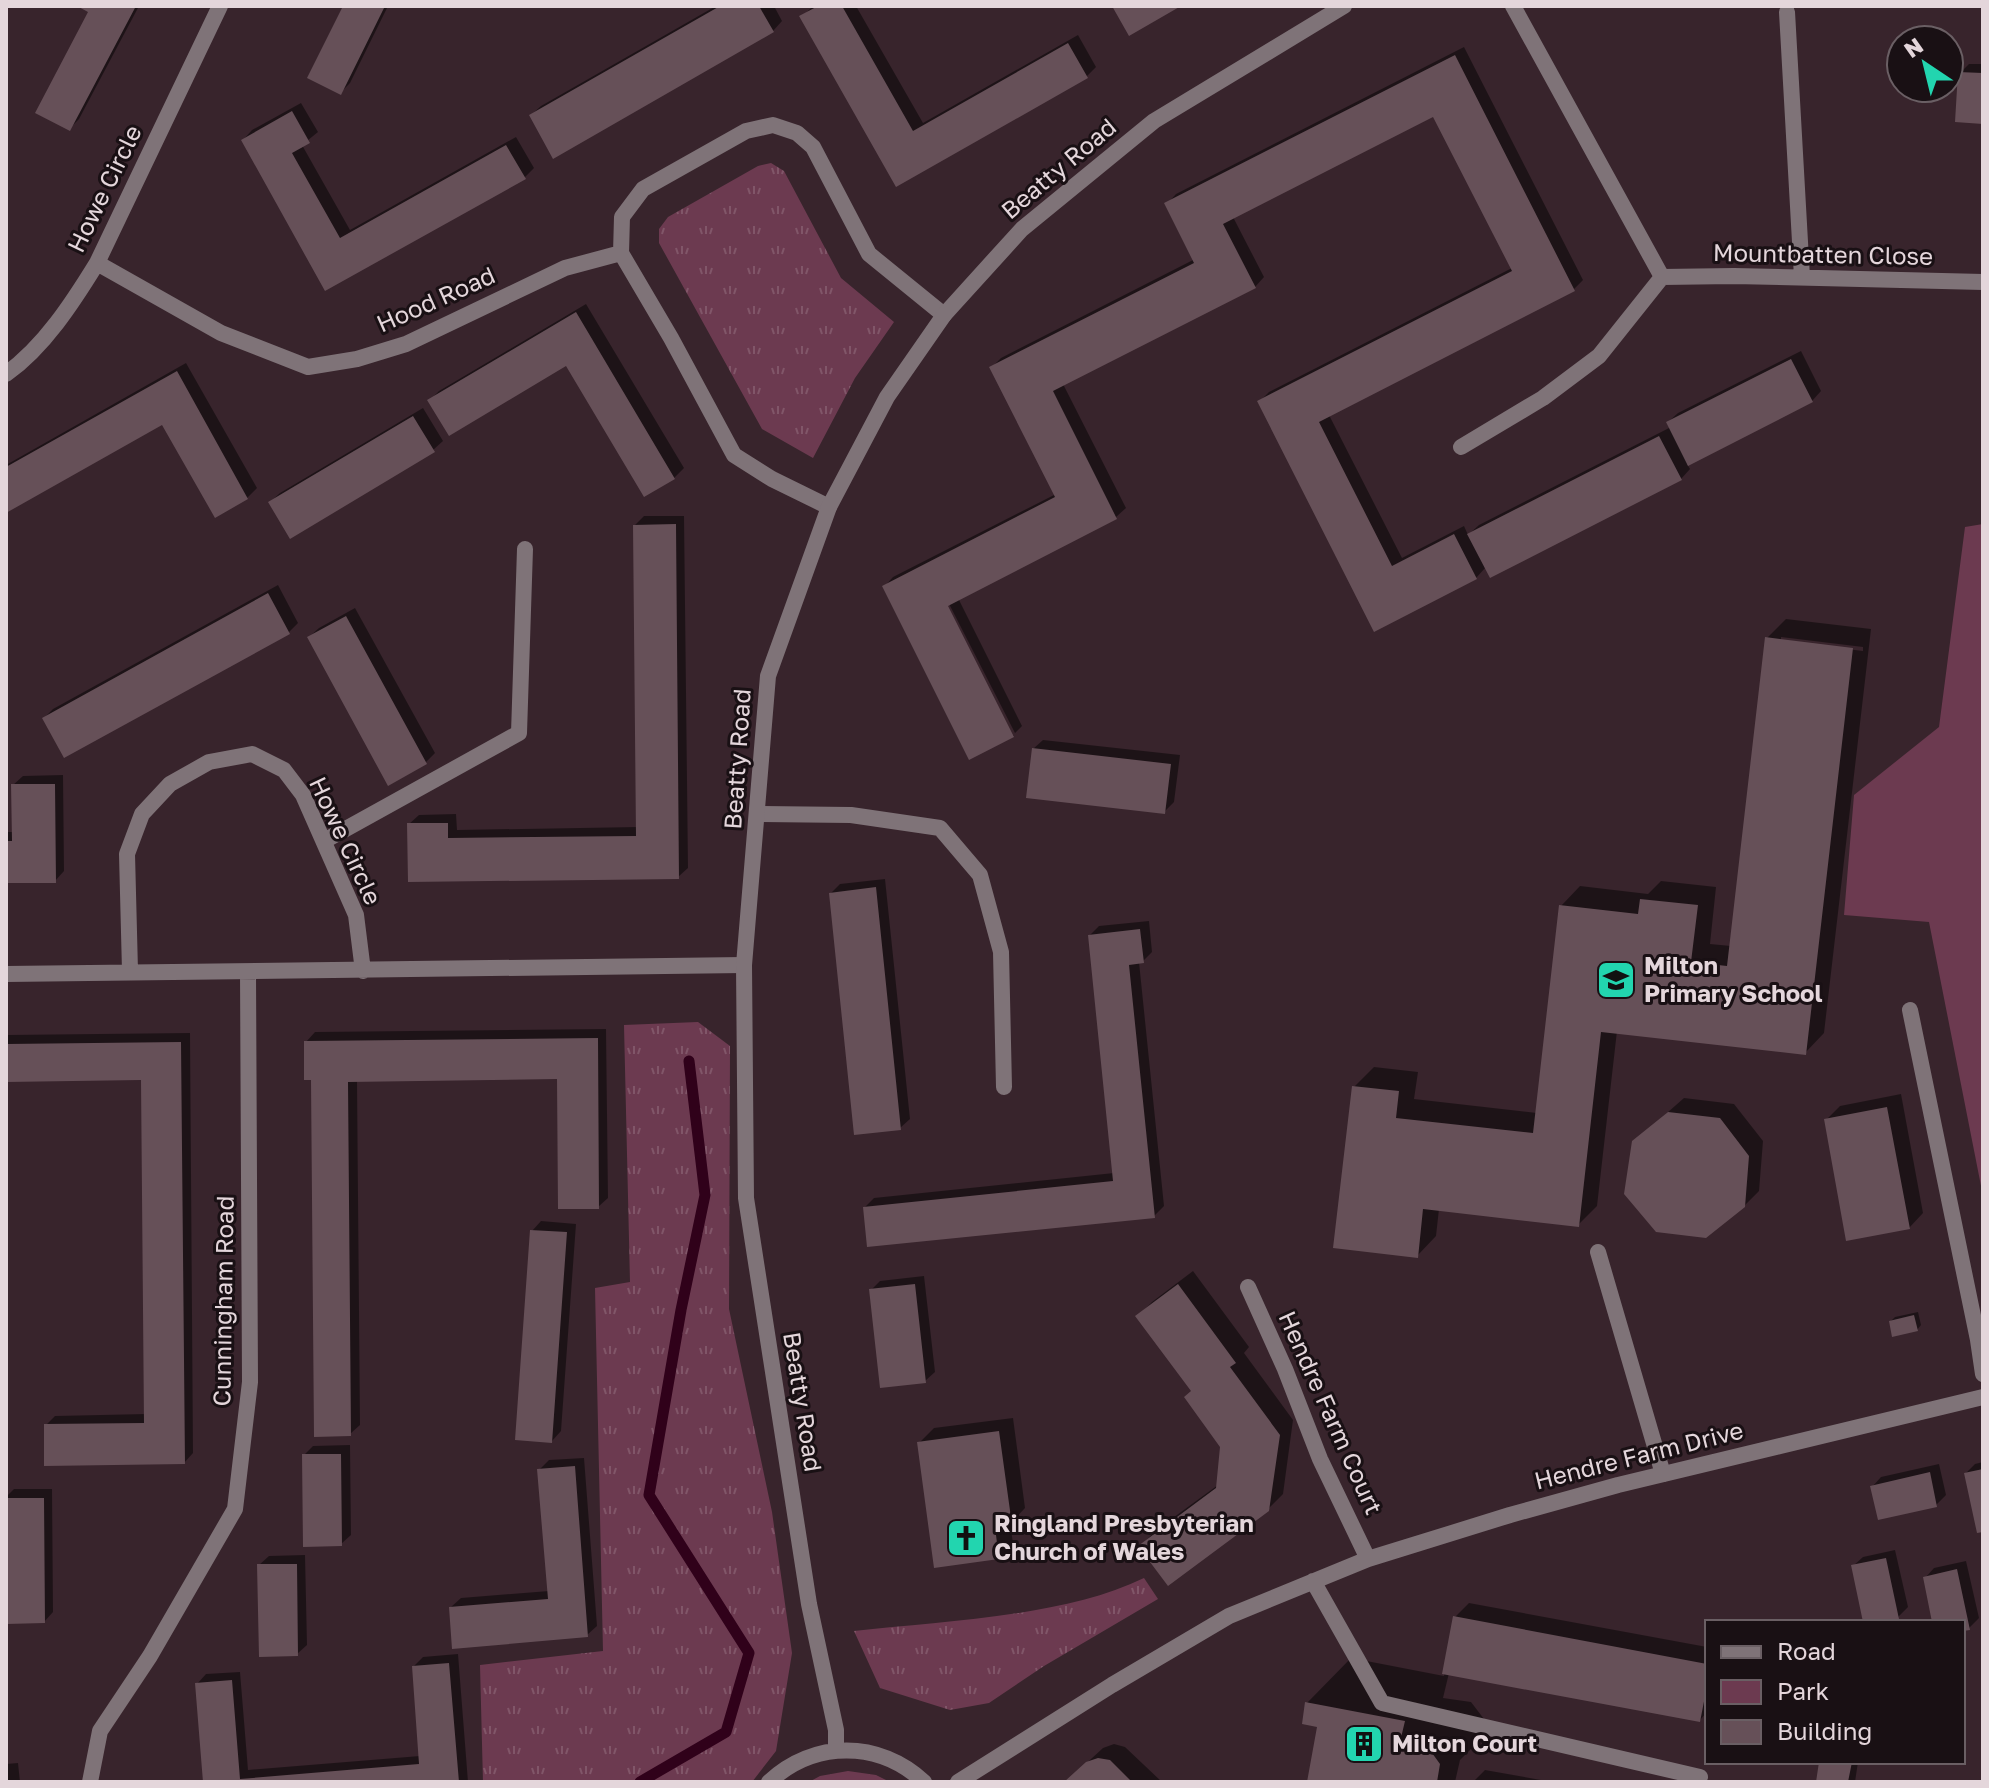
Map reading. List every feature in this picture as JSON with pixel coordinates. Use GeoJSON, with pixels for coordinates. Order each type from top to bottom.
{"type":"FeatureCollection","features":[{"type":"Feature","properties":{"kind":"street","name":"Howe Circle"},"geometry":{"type":"LineString","coordinates":[[6,374],[19,364],[74,300],[97,263],[220,6]]}},
{"type":"Feature","properties":{"kind":"street","name":"Beatty Road"},"geometry":{"type":"LineString","coordinates":[[836,1750],[836,1730],[809,1604],[746,1198],[744,965],[768,676],[829,507],[887,397],[944,315],[1022,229],[1154,121],[1344,6]]}},
{"type":"Feature","properties":{"kind":"street"},"geometry":{"type":"LineString","coordinates":[[1461,447],[1543,398],[1599,356],[1662,277],[1513,6]]}},
{"type":"Feature","properties":{"kind":"street"},"geometry":{"type":"LineString","coordinates":[[1787,12],[1802,277]]}},
{"type":"Feature","properties":{"kind":"street"},"geometry":{"type":"LineString","coordinates":[[829,507],[772,479],[734,455],[621,253],[622,217],[643,189],[746,131],[773,125],[797,133],[813,147],[869,254],[944,315]]}},
{"type":"Feature","properties":{"kind":"street","name":"Hood Road"},"geometry":{"type":"LineString","coordinates":[[97,263],[221,333],[308,367],[357,359],[406,344],[565,268],[621,253]]}},
{"type":"Feature","properties":{"kind":"street","name":"Mountbatten Close"},"geometry":{"type":"LineString","coordinates":[[1662,277],[1983,282]]}},
{"type":"Feature","properties":{"kind":"street"},"geometry":{"type":"LineString","coordinates":[[324,841],[519,733],[525,549]]}},
{"type":"Feature","properties":{"kind":"street","name":"Howe Circle"},"geometry":{"type":"LineString","coordinates":[[130,971],[127,854],[142,814],[170,784],[209,762],[252,754],[284,770],[303,795],[356,915],[363,971]]}},
{"type":"Feature","properties":{"kind":"street"},"geometry":{"type":"LineString","coordinates":[[758,814],[851,815],[940,828],[980,875],[1001,952],[1004,1087]]}},
{"type":"Feature","properties":{"kind":"street"},"geometry":{"type":"LineString","coordinates":[[6,974],[744,965]]}},
{"type":"Feature","properties":{"kind":"street","name":"Cunningham Road"},"geometry":{"type":"LineString","coordinates":[[90,1782],[100,1731],[150,1656],[235,1509],[250,1382],[248,973]]}},
{"type":"Feature","properties":{"kind":"street"},"geometry":{"type":"LineString","coordinates":[[1910,1010],[1983,1374]]}},
{"type":"Feature","properties":{"kind":"street"},"geometry":{"type":"LineString","coordinates":[[1598,1252],[1663,1474]]}},
{"type":"Feature","properties":{"kind":"street","name":"Hendre Farm Court"},"geometry":{"type":"LineString","coordinates":[[1248,1287],[1285,1369],[1320,1459],[1368,1559]]}},
{"type":"Feature","properties":{"kind":"street","name":"Hendre Farm Drive"},"geometry":{"type":"LineString","coordinates":[[958,1782],[1229,1616],[1368,1559],[1510,1515],[1663,1474],[1983,1397]]}},
{"type":"Feature","properties":{"kind":"street"},"geometry":{"type":"LineString","coordinates":[[1313,1581],[1382,1703],[1700,1777]]}},
{"type":"Feature","properties":{"kind":"street"},"geometry":{"type":"LineString","coordinates":[[769,1782],[808,1756],[836,1750],[874,1752],[909,1768],[924,1782]]}},
{"type":"Feature","properties":{"kind":"green space"},"geometry":{"type":"Polygon","coordinates":[[[771,163],[784,171],[841,278],[894,322],[855,378],[813,458],[762,429],[659,243],[659,229],[668,217],[758,166],[771,163]]]}},
{"type":"Feature","properties":{"kind":"green space"},"geometry":{"type":"Polygon","coordinates":[[[1983,524],[1983,1196],[1929,922],[1844,915],[1854,795],[1939,727],[1965,527],[1983,524]]]}},
{"type":"Feature","properties":{"kind":"green space"},"geometry":{"type":"Polygon","coordinates":[[[698,1022],[730,1046],[729,1309],[772,1512],[792,1653],[776,1751],[752,1782],[483,1782],[480,1665],[603,1651],[595,1288],[630,1282],[624,1025],[698,1022]]]}},
{"type":"Feature","properties":{"kind":"green space"},"geometry":{"type":"Polygon","coordinates":[[[1144,1578],[1158,1599],[1044,1666],[989,1703],[950,1710],[880,1688],[854,1631],[1041,1609],[1112,1591],[1144,1578]]]}},
{"type":"Feature","properties":{"kind":"green space"},"geometry":{"type":"Polygon","coordinates":[[[848,1771],[876,1775],[890,1782],[809,1782],[820,1776],[848,1771]]]}},
{"type":"Feature","properties":{"kind":"building"},"geometry":{"type":"Polygon","coordinates":[[[77,6],[136,6],[70,131],[35,113],[88,12],[77,6]]]}},
{"type":"Feature","properties":{"kind":"building"},"geometry":{"type":"Polygon","coordinates":[[[343,6],[385,6],[341,95],[307,78],[343,6]]]}},
{"type":"Feature","properties":{"kind":"building"},"geometry":{"type":"Polygon","coordinates":[[[720,6],[759,6],[774,32],[553,159],[529,115],[720,6]]]}},
{"type":"Feature","properties":{"kind":"building"},"geometry":{"type":"Polygon","coordinates":[[[818,6],[842,6],[913,131],[1068,43],[1088,78],[896,187],[799,16],[818,6]]]}},
{"type":"Feature","properties":{"kind":"building"},"geometry":{"type":"Polygon","coordinates":[[[1112,6],[1181,6],[1129,36],[1112,6]]]}},
{"type":"Feature","properties":{"kind":"building"},"geometry":{"type":"Polygon","coordinates":[[[1455,55],[1575,291],[1319,422],[1392,566],[1454,534],[1477,579],[1374,632],[1257,401],[1512,271],[1433,117],[1223,224],[1256,288],[1053,391],[1117,519],[948,606],[1014,737],[969,760],[882,586],[1055,497],[989,367],[1194,263],[1164,203],[1455,55]]]}},
{"type":"Feature","properties":{"kind":"building"},"geometry":{"type":"Polygon","coordinates":[[[1965,72],[1983,73],[1983,124],[1955,122],[1956,104],[1965,104],[1965,72]]]}},
{"type":"Feature","properties":{"kind":"building"},"geometry":{"type":"Polygon","coordinates":[[[292,111],[310,143],[292,153],[340,238],[506,145],[526,179],[325,291],[241,140],[292,111]]]}},
{"type":"Feature","properties":{"kind":"building"},"geometry":{"type":"Polygon","coordinates":[[[576,312],[675,479],[644,497],[566,366],[449,436],[427,400],[576,312]]]}},
{"type":"Feature","properties":{"kind":"building"},"geometry":{"type":"Polygon","coordinates":[[[1791,359],[1813,402],[1688,466],[1666,422],[1791,359]]]}},
{"type":"Feature","properties":{"kind":"building"},"geometry":{"type":"Polygon","coordinates":[[[177,371],[248,499],[215,518],[162,425],[6,513],[6,467],[177,371]]]}},
{"type":"Feature","properties":{"kind":"building"},"geometry":{"type":"Polygon","coordinates":[[[413,416],[435,452],[290,539],[268,502],[413,416]]]}},
{"type":"Feature","properties":{"kind":"building"},"geometry":{"type":"Polygon","coordinates":[[[1659,436],[1682,480],[1490,578],[1467,534],[1659,436]]]}},
{"type":"Feature","properties":{"kind":"building"},"geometry":{"type":"Polygon","coordinates":[[[676,524],[679,879],[408,882],[407,823],[448,823],[448,838],[636,836],[633,525],[676,524]]]}},
{"type":"Feature","properties":{"kind":"building"},"geometry":{"type":"Polygon","coordinates":[[[268,593],[290,634],[64,758],[42,718],[268,593]]]}},
{"type":"Feature","properties":{"kind":"building"},"geometry":{"type":"Polygon","coordinates":[[[346,616],[427,764],[388,786],[307,637],[346,616]]]}},
{"type":"Feature","properties":{"kind":"building"},"geometry":{"type":"Polygon","coordinates":[[[1765,637],[1853,648],[1806,1055],[1601,1032],[1579,1227],[1423,1209],[1418,1258],[1333,1248],[1352,1086],[1399,1091],[1396,1118],[1533,1133],[1559,905],[1638,914],[1640,899],[1698,905],[1691,962],[1727,966],[1765,637]]]}},
{"type":"Feature","properties":{"kind":"building"},"geometry":{"type":"Polygon","coordinates":[[[1032,748],[1171,764],[1165,814],[1026,798],[1032,748]]]}},
{"type":"Feature","properties":{"kind":"building"},"geometry":{"type":"Polygon","coordinates":[[[11,784],[55,784],[56,883],[6,883],[6,841],[12,841],[11,784]]]}},
{"type":"Feature","properties":{"kind":"building"},"geometry":{"type":"Polygon","coordinates":[[[876,887],[901,1130],[854,1135],[829,893],[876,887]]]}},
{"type":"Feature","properties":{"kind":"building"},"geometry":{"type":"Polygon","coordinates":[[[1140,929],[1144,963],[1129,965],[1155,1218],[867,1247],[863,1207],[1113,1181],[1088,935],[1140,929]]]}},
{"type":"Feature","properties":{"kind":"building"},"geometry":{"type":"Polygon","coordinates":[[[598,1038],[599,1209],[558,1209],[557,1079],[348,1082],[351,1436],[314,1437],[311,1080],[304,1080],[304,1041],[598,1038]]]}},
{"type":"Feature","properties":{"kind":"building"},"geometry":{"type":"Polygon","coordinates":[[[181,1042],[185,1464],[44,1466],[44,1424],[144,1423],[141,1080],[6,1082],[6,1044],[181,1042]]]}},
{"type":"Feature","properties":{"kind":"building"},"geometry":{"type":"Polygon","coordinates":[[[1887,1107],[1910,1229],[1846,1241],[1824,1119],[1887,1107]]]}},
{"type":"Feature","properties":{"kind":"building"},"geometry":{"type":"Polygon","coordinates":[[[1668,1112],[1720,1118],[1749,1156],[1745,1207],[1706,1238],[1656,1232],[1624,1194],[1632,1141],[1668,1112]]]}},
{"type":"Feature","properties":{"kind":"building"},"geometry":{"type":"Polygon","coordinates":[[[530,1230],[567,1232],[552,1443],[515,1440],[530,1230]]]}},
{"type":"Feature","properties":{"kind":"building"},"geometry":{"type":"Polygon","coordinates":[[[915,1284],[926,1383],[880,1388],[869,1289],[915,1284]]]}},
{"type":"Feature","properties":{"kind":"building"},"geometry":{"type":"Polygon","coordinates":[[[1178,1284],[1236,1363],[1230,1367],[1280,1435],[1269,1511],[1168,1586],[1138,1546],[1216,1488],[1220,1447],[1184,1397],[1191,1391],[1135,1316],[1178,1284]]]}},
{"type":"Feature","properties":{"kind":"building"},"geometry":{"type":"Polygon","coordinates":[[[1914,1315],[1918,1331],[1892,1337],[1889,1321],[1914,1315]]]}},
{"type":"Feature","properties":{"kind":"building"},"geometry":{"type":"Polygon","coordinates":[[[999,1431],[1012,1525],[995,1527],[999,1559],[934,1568],[917,1442],[999,1431]]]}},
{"type":"Feature","properties":{"kind":"building"},"geometry":{"type":"Polygon","coordinates":[[[302,1454],[341,1454],[342,1546],[303,1547],[302,1454]]]}},
{"type":"Feature","properties":{"kind":"building"},"geometry":{"type":"Polygon","coordinates":[[[575,1466],[588,1637],[452,1649],[449,1607],[548,1599],[537,1469],[575,1466]]]}},
{"type":"Feature","properties":{"kind":"building"},"geometry":{"type":"Polygon","coordinates":[[[1983,1469],[1983,1532],[1977,1533],[1964,1473],[1983,1469]]]}},
{"type":"Feature","properties":{"kind":"building"},"geometry":{"type":"Polygon","coordinates":[[[1930,1472],[1937,1507],[1878,1520],[1870,1486],[1930,1472]]]}},
{"type":"Feature","properties":{"kind":"building"},"geometry":{"type":"Polygon","coordinates":[[[6,1498],[44,1498],[45,1623],[6,1624],[6,1498]]]}},
{"type":"Feature","properties":{"kind":"building"},"geometry":{"type":"Polygon","coordinates":[[[1886,1558],[1899,1619],[1863,1620],[1851,1565],[1886,1558]]]}},
{"type":"Feature","properties":{"kind":"building"},"geometry":{"type":"Polygon","coordinates":[[[257,1564],[297,1564],[298,1656],[259,1657],[257,1564]]]}},
{"type":"Feature","properties":{"kind":"building"},"geometry":{"type":"Polygon","coordinates":[[[1957,1569],[1970,1630],[1965,1631],[1965,1620],[1932,1620],[1923,1577],[1957,1569]]]}},
{"type":"Feature","properties":{"kind":"building"},"geometry":{"type":"Polygon","coordinates":[[[1453,1616],[1705,1664],[1705,1696],[1700,1722],[1442,1674],[1453,1616]]]}},
{"type":"Feature","properties":{"kind":"building"},"geometry":{"type":"Polygon","coordinates":[[[449,1663],[459,1782],[203,1782],[195,1683],[232,1680],[240,1779],[419,1764],[412,1666],[449,1663]]]}},
{"type":"Feature","properties":{"kind":"building","name":"Milton Court"},"geometry":{"type":"Polygon","coordinates":[[[1305,1702],[1405,1721],[1400,1742],[1427,1746],[1440,1764],[1437,1782],[1307,1782],[1317,1727],[1302,1724],[1305,1702]]]}},
{"type":"Feature","properties":{"kind":"building"},"geometry":{"type":"Polygon","coordinates":[[[1098,1758],[1110,1760],[1132,1782],[1064,1782],[1086,1762],[1098,1758]]]}},
{"type":"Feature","properties":{"kind":"building"},"geometry":{"type":"Polygon","coordinates":[[[1819,1764],[1852,1764],[1848,1782],[1816,1782],[1819,1764]]]}},
{"type":"Feature","properties":{"kind":"waterway"},"geometry":{"type":"LineString","coordinates":[[640,1782],[726,1732],[749,1653],[649,1495],[681,1310],[705,1195],[689,1061]]}},
{"type":"Feature","properties":{"kind":"place","name":"Milton Primary School"},"geometry":{"type":"Point","coordinates":[1616,980]}},
{"type":"Feature","properties":{"kind":"place","name":"Ringland Presbyterian Church of Wales"},"geometry":{"type":"Point","coordinates":[966,1538]}},
{"type":"Feature","properties":{"kind":"place","name":"Milton Court"},"geometry":{"type":"Point","coordinates":[1364,1744]}}]}
